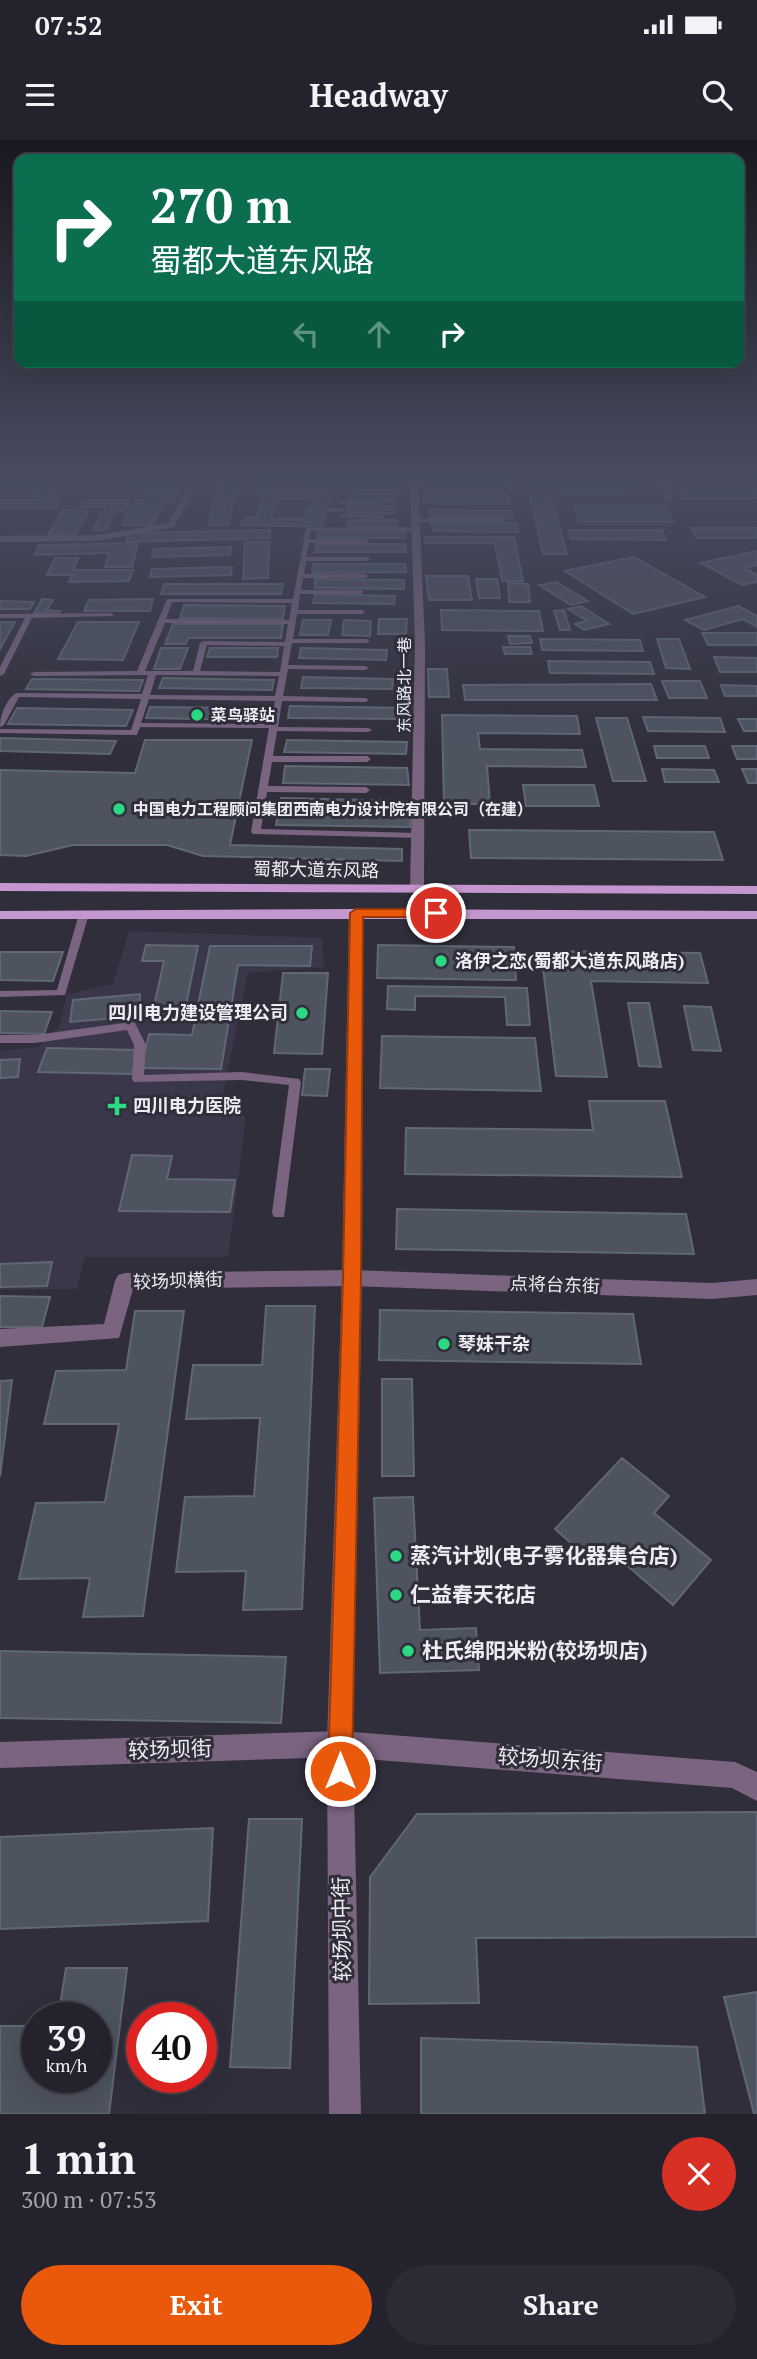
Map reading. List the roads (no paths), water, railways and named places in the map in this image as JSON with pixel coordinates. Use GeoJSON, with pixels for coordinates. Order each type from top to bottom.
{"type":"FeatureCollection","features":[{"type":"Feature","properties":{"kind":"main road","name":"蜀都大道东风路"},"geometry":{"type":"LineString","coordinates":[[0,887],[417,891],[757,890]]}},
{"type":"Feature","properties":{"kind":"main road"},"geometry":{"type":"LineString","coordinates":[[0,915],[757,915]]}},
{"type":"Feature","properties":{"kind":"street","name":"东风路北一巷"},"geometry":{"type":"LineString","coordinates":[[417,572],[420,644],[417,891]]}},
{"type":"Feature","properties":{"kind":"street","name":"较场坝中街"},"geometry":{"type":"LineString","coordinates":[[345,2114],[340,1744],[352,1278],[356,913]]}},
{"type":"Feature","properties":{"kind":"street","name":"点将台东街"},"geometry":{"type":"LineString","coordinates":[[352,1278],[712,1291],[757,1287]]}},
{"type":"Feature","properties":{"kind":"street","name":"较场坝横街"},"geometry":{"type":"LineString","coordinates":[[0,1338],[112,1332],[125,1281],[352,1278]]}},
{"type":"Feature","properties":{"kind":"street","name":"较场坝街"},"geometry":{"type":"LineString","coordinates":[[0,1755],[340,1744]]}},
{"type":"Feature","properties":{"kind":"street","name":"较场坝东街"},"geometry":{"type":"LineString","coordinates":[[340,1744],[735,1774],[757,1787]]}},
{"type":"Feature","properties":{"kind":"lane"},"geometry":{"type":"LineString","coordinates":[[301,572],[256,832],[419,836]]}},
{"type":"Feature","properties":{"kind":"lane"},"geometry":{"type":"LineString","coordinates":[[300,576],[366,576]]}},
{"type":"Feature","properties":{"kind":"lane"},"geometry":{"type":"LineString","coordinates":[[140,673],[169,600],[361,592]]}},
{"type":"Feature","properties":{"kind":"lane"},"geometry":{"type":"LineString","coordinates":[[162,621],[362,612]]}},
{"type":"Feature","properties":{"kind":"lane"},"geometry":{"type":"LineString","coordinates":[[12,674],[0,674],[30,615]]}},
{"type":"Feature","properties":{"kind":"lane"},"geometry":{"type":"LineString","coordinates":[[0,616],[111,615]]}},
{"type":"Feature","properties":{"kind":"lane"},"geometry":{"type":"LineString","coordinates":[[196,673],[204,643],[366,641]]}},
{"type":"Feature","properties":{"kind":"lane"},"geometry":{"type":"LineString","coordinates":[[34,674],[365,668]]}},
{"type":"Feature","properties":{"kind":"lane"},"geometry":{"type":"LineString","coordinates":[[0,731],[134,733],[153,673]]}},
{"type":"Feature","properties":{"kind":"lane"},"geometry":{"type":"LineString","coordinates":[[0,725],[16,695],[365,700]]}},
{"type":"Feature","properties":{"kind":"lane"},"geometry":{"type":"LineString","coordinates":[[0,706],[10,706]]}},
{"type":"Feature","properties":{"kind":"lane"},"geometry":{"type":"LineString","coordinates":[[137,725],[368,730]]}},
{"type":"Feature","properties":{"kind":"lane"},"geometry":{"type":"LineString","coordinates":[[268,760],[367,759]]}},
{"type":"Feature","properties":{"kind":"lane"},"geometry":{"type":"LineString","coordinates":[[263,789],[366,790]]}},
{"type":"Feature","properties":{"kind":"lane"},"geometry":{"type":"LineString","coordinates":[[0,994],[61,993],[84,914]]}},
{"type":"Feature","properties":{"kind":"lane"},"geometry":{"type":"LineString","coordinates":[[0,1039],[35,1039],[131,1026],[140,1045],[138,1079],[242,1076],[295,1082],[279,1213]]}},
{"type":"Feature","properties":{"kind":"place","name":"菜鸟驿站"},"geometry":{"type":"Point","coordinates":[197,715]}},
{"type":"Feature","properties":{"kind":"place","name":"中国电力工程顾问集团西南电力设计院有限公司（在建）"},"geometry":{"type":"Point","coordinates":[119,809]}},
{"type":"Feature","properties":{"kind":"place","name":"洛伊之恋(蜀都大道东风路店)"},"geometry":{"type":"Point","coordinates":[441,961]}},
{"type":"Feature","properties":{"kind":"place","name":"四川电力建设管理公司"},"geometry":{"type":"Point","coordinates":[302,1013]}},
{"type":"Feature","properties":{"kind":"place","name":"四川电力医院"},"geometry":{"type":"Point","coordinates":[117,1106]}},
{"type":"Feature","properties":{"kind":"place","name":"琴妹干杂"},"geometry":{"type":"Point","coordinates":[444,1344]}},
{"type":"Feature","properties":{"kind":"place","name":"蒸汽计划(电子雾化器集合店)"},"geometry":{"type":"Point","coordinates":[396,1556]}},
{"type":"Feature","properties":{"kind":"place","name":"仁益春天花店"},"geometry":{"type":"Point","coordinates":[396,1595]}},
{"type":"Feature","properties":{"kind":"place","name":"杜氏绵阳米粉(较场坝店)"},"geometry":{"type":"Point","coordinates":[408,1651]}}]}
